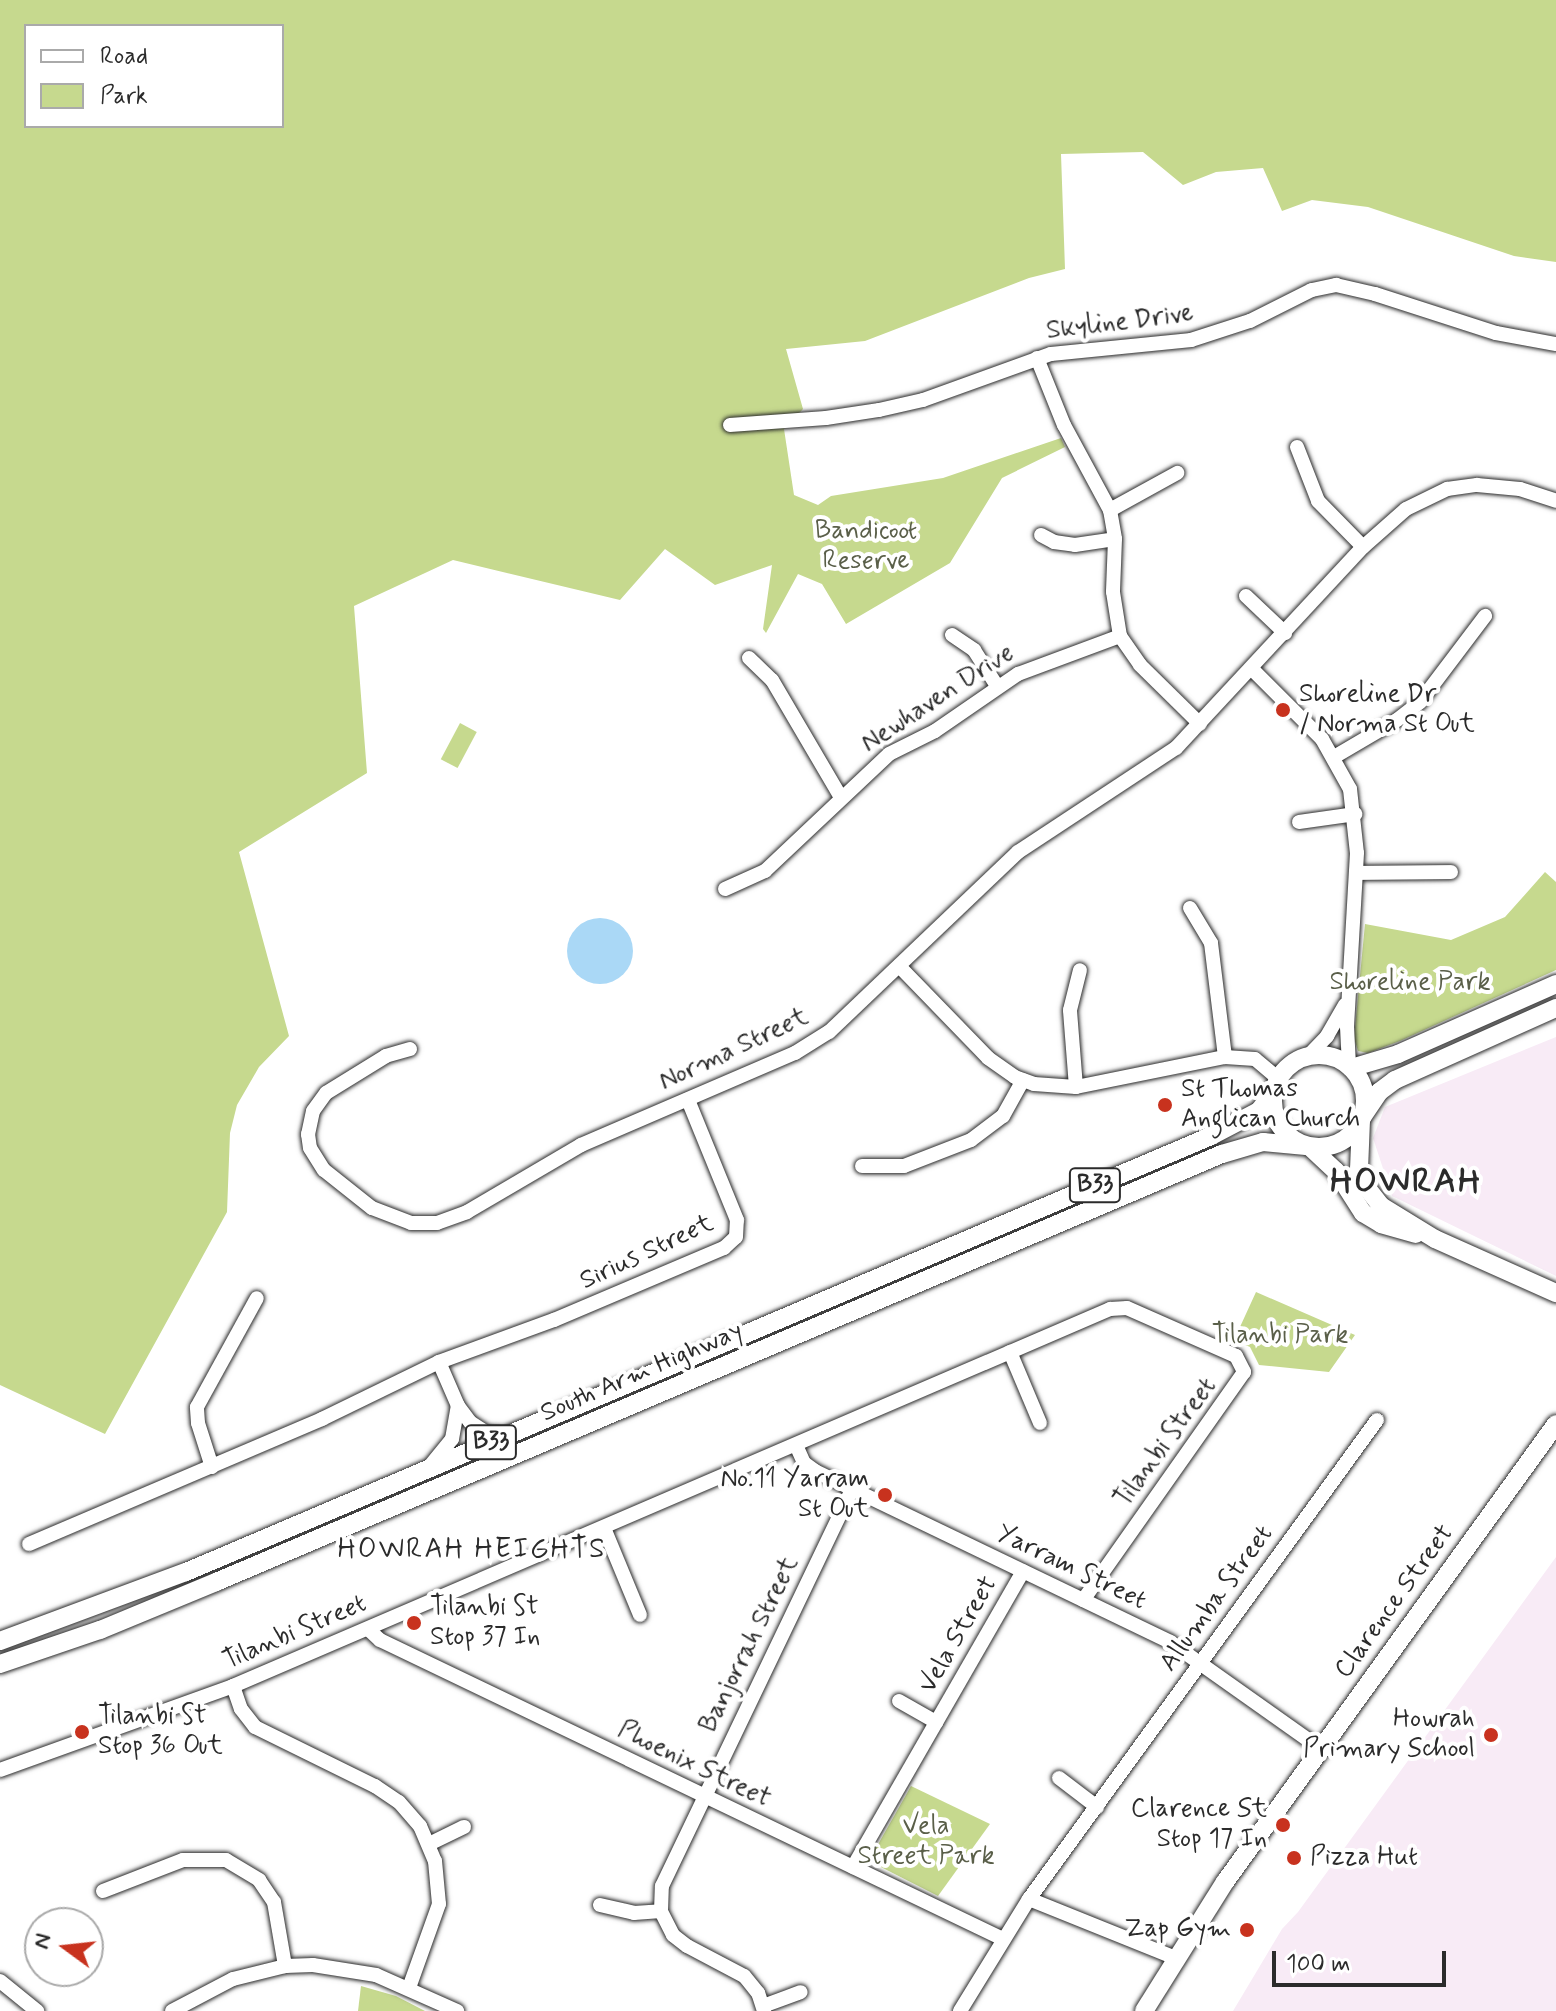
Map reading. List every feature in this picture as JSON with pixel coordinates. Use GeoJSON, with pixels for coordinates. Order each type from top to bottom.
{"type":"FeatureCollection","features":[{"type":"Feature","properties":{"kind":"main road"},"geometry":{"type":"LineString","coordinates":[[1350,1067],[1398,1054],[1556,984]]}},
{"type":"Feature","properties":{"kind":"main road","name":"B33"},"geometry":{"type":"LineString","coordinates":[[1308,1147],[1338,1144],[1349,1137],[1379,1092],[1395,1080],[1556,1008]]}},
{"type":"Feature","properties":{"kind":"main road"},"geometry":{"type":"LineString","coordinates":[[1308,1056],[1332,1057],[1350,1067],[1362,1095],[1358,1163],[1370,1194],[1386,1209],[1435,1239],[1556,1293]]}},
{"type":"Feature","properties":{"kind":"main road","name":"B33"},"geometry":{"type":"LineString","coordinates":[[1276,1085],[1292,1063],[1308,1056]]}},
{"type":"Feature","properties":{"kind":"main road"},"geometry":{"type":"LineString","coordinates":[[1276,1085],[1280,1122],[1336,1171],[1353,1203],[1370,1218],[1391,1228],[1435,1239]]}},
{"type":"Feature","properties":{"kind":"main road","name":"South Arm Highway"},"geometry":{"type":"LineString","coordinates":[[0,1641],[161,1582],[1211,1136],[1259,1111],[1276,1085]]}},
{"type":"Feature","properties":{"kind":"main road","name":"South Arm Highway"},"geometry":{"type":"LineString","coordinates":[[0,1664],[100,1630],[216,1582],[1222,1154],[1263,1142],[1308,1147]]}},
{"type":"Feature","properties":{"kind":"main road","name":"Clarence Street"},"geometry":{"type":"LineString","coordinates":[[1144,2011],[1225,1882],[1556,1424]]}},
{"type":"Feature","properties":{"kind":"street","name":"Skyline Drive"},"geometry":{"type":"LineString","coordinates":[[730,425],[826,418],[902,405],[1064,351],[1146,346],[1205,336],[1250,321],[1303,294],[1336,285],[1360,289],[1496,333],[1556,344]]}},
{"type":"Feature","properties":{"kind":"street"},"geometry":{"type":"LineString","coordinates":[[1037,358],[1064,425],[1110,510],[1115,539],[1113,592],[1120,636],[1140,665],[1200,724]]}},
{"type":"Feature","properties":{"kind":"street"},"geometry":{"type":"LineString","coordinates":[[1297,447],[1318,501],[1363,547]]}},
{"type":"Feature","properties":{"kind":"street"},"geometry":{"type":"LineString","coordinates":[[1110,510],[1177,473]]}},
{"type":"Feature","properties":{"kind":"street","name":"Norma Street"},"geometry":{"type":"LineString","coordinates":[[410,1049],[386,1056],[326,1093],[313,1111],[308,1134],[310,1148],[324,1170],[372,1208],[411,1223],[452,1219],[581,1145],[813,1043],[847,1017],[1018,852],[1156,764],[1200,724],[1363,547],[1392,518],[1418,501],[1447,489],[1503,486],[1556,501]]}},
{"type":"Feature","properties":{"kind":"street"},"geometry":{"type":"LineString","coordinates":[[1041,535],[1054,542],[1075,545],[1115,539]]}},
{"type":"Feature","properties":{"kind":"street"},"geometry":{"type":"LineString","coordinates":[[1246,596],[1285,633]]}},
{"type":"Feature","properties":{"kind":"street"},"geometry":{"type":"LineString","coordinates":[[1334,757],[1397,720],[1420,702],[1485,616]]}},
{"type":"Feature","properties":{"kind":"street"},"geometry":{"type":"LineString","coordinates":[[952,635],[974,650],[997,686]]}},
{"type":"Feature","properties":{"kind":"street","name":"Newhaven Drive"},"geometry":{"type":"LineString","coordinates":[[725,889],[765,871],[840,796],[889,754],[935,731],[997,686],[1039,664],[1120,636]]}},
{"type":"Feature","properties":{"kind":"street"},"geometry":{"type":"LineString","coordinates":[[749,658],[772,680],[840,796]]}},
{"type":"Feature","properties":{"kind":"street"},"geometry":{"type":"LineString","coordinates":[[1252,669],[1305,719],[1334,757],[1350,789],[1355,814],[1356,873],[1349,995],[1350,1067]]}},
{"type":"Feature","properties":{"kind":"street"},"geometry":{"type":"LineString","coordinates":[[1299,822],[1355,814]]}},
{"type":"Feature","properties":{"kind":"street"},"geometry":{"type":"LineString","coordinates":[[1356,873],[1451,872]]}},
{"type":"Feature","properties":{"kind":"street"},"geometry":{"type":"LineString","coordinates":[[1190,908],[1211,943],[1225,1057]]}},
{"type":"Feature","properties":{"kind":"street"},"geometry":{"type":"LineString","coordinates":[[899,966],[988,1058],[1023,1080],[1076,1087],[1225,1057],[1255,1059],[1276,1085]]}},
{"type":"Feature","properties":{"kind":"street"},"geometry":{"type":"LineString","coordinates":[[1076,1087],[1070,1010],[1080,970]]}},
{"type":"Feature","properties":{"kind":"street"},"geometry":{"type":"LineString","coordinates":[[1308,1056],[1340,1018],[1349,995]]}},
{"type":"Feature","properties":{"kind":"street"},"geometry":{"type":"LineString","coordinates":[[862,1166],[904,1166],[971,1140],[1003,1116],[1023,1080]]}},
{"type":"Feature","properties":{"kind":"street","name":"Sirius Street"},"geometry":{"type":"LineString","coordinates":[[29,1544],[322,1419],[439,1362],[564,1316],[730,1244],[738,1229],[735,1210],[688,1100]]}},
{"type":"Feature","properties":{"kind":"street"},"geometry":{"type":"LineString","coordinates":[[212,1467],[198,1423],[197,1407],[257,1298]]}},
{"type":"Feature","properties":{"kind":"street","name":"Tilanbi Street"},"geometry":{"type":"LineString","coordinates":[[0,1770],[233,1686],[1110,1309],[1127,1308],[1229,1352],[1243,1366],[1244,1372],[1083,1600]]}},
{"type":"Feature","properties":{"kind":"street"},"geometry":{"type":"LineString","coordinates":[[1010,1352],[1040,1423]]}},
{"type":"Feature","properties":{"kind":"street"},"geometry":{"type":"LineString","coordinates":[[439,1362],[458,1406],[478,1430],[509,1434]]}},
{"type":"Feature","properties":{"kind":"street"},"geometry":{"type":"LineString","coordinates":[[427,1469],[452,1439],[458,1406]]}},
{"type":"Feature","properties":{"kind":"street","name":"Allumba Street"},"geometry":{"type":"LineString","coordinates":[[960,2011],[1029,1899],[1377,1420]]}},
{"type":"Feature","properties":{"kind":"street","name":"Yarram Street"},"geometry":{"type":"LineString","coordinates":[[796,1445],[808,1467],[1170,1642],[1321,1749]]}},
{"type":"Feature","properties":{"kind":"street","name":"Banjorrah Street"},"geometry":{"type":"LineString","coordinates":[[661,1911],[662,1886],[852,1489]]}},
{"type":"Feature","properties":{"kind":"street"},"geometry":{"type":"LineString","coordinates":[[604,1528],[640,1615]]}},
{"type":"Feature","properties":{"kind":"street","name":"Vela Street"},"geometry":{"type":"LineString","coordinates":[[853,1867],[1023,1571]]}},
{"type":"Feature","properties":{"kind":"street","name":"Phoenix Street"},"geometry":{"type":"LineString","coordinates":[[368,1629],[380,1640],[1003,1939]]}},
{"type":"Feature","properties":{"kind":"street"},"geometry":{"type":"LineString","coordinates":[[233,1686],[241,1709],[255,1727],[387,1793],[409,1812],[429,1844],[438,1875],[439,1904],[409,1988]]}},
{"type":"Feature","properties":{"kind":"street","name":"Vela Street"},"geometry":{"type":"LineString","coordinates":[[899,1701],[936,1722]]}},
{"type":"Feature","properties":{"kind":"street"},"geometry":{"type":"LineString","coordinates":[[1059,1778],[1097,1807]]}},
{"type":"Feature","properties":{"kind":"street"},"geometry":{"type":"LineString","coordinates":[[429,1844],[464,1827]]}},
{"type":"Feature","properties":{"kind":"street"},"geometry":{"type":"LineString","coordinates":[[103,1891],[183,1860],[226,1860],[259,1880],[274,1902],[285,1966]]}},
{"type":"Feature","properties":{"kind":"street"},"geometry":{"type":"LineString","coordinates":[[1029,1899],[1176,1958]]}},
{"type":"Feature","properties":{"kind":"street"},"geometry":{"type":"LineString","coordinates":[[600,1905],[634,1913],[661,1911],[680,1941],[744,1976],[763,2008],[801,1992]]}},
{"type":"Feature","properties":{"kind":"street"},"geometry":{"type":"LineString","coordinates":[[172,2011],[233,1979],[285,1966],[342,1967],[409,1988],[457,2011]]}},
{"type":"Feature","properties":{"kind":"street"},"geometry":{"type":"LineString","coordinates":[[0,1981],[37,2011]]}},
{"type":"Feature","properties":{"kind":"shaded area"},"geometry":{"type":"Polygon","coordinates":[[[1556,1037],[1556,1276],[1392,1196],[1373,1138],[1385,1107],[1556,1037]]]}},
{"type":"Feature","properties":{"kind":"shaded area","name":"Howrah Primary School"},"geometry":{"type":"Polygon","coordinates":[[[1556,1557],[1556,2011],[1233,2011],[1282,1929],[1298,1912],[1556,1557]]]}},
{"type":"Feature","properties":{"kind":"green space","name":"Bandicoot Reserve"},"geometry":{"type":"Polygon","coordinates":[[[0,0],[1556,0],[1556,262],[1514,256],[1368,207],[1312,200],[1282,211],[1263,168],[1216,172],[1183,185],[1143,152],[1061,154],[1065,269],[1029,278],[865,341],[786,349],[803,409],[784,429],[794,495],[818,505],[831,496],[943,478],[1061,438],[1065,447],[1002,478],[950,563],[846,624],[822,584],[798,574],[766,633],[763,629],[772,565],[715,585],[665,549],[620,600],[453,560],[354,606],[367,773],[239,852],[289,1036],[259,1067],[237,1105],[230,1133],[227,1212],[105,1434],[0,1385],[0,0]]]}},
{"type":"Feature","properties":{"kind":"green space"},"geometry":{"type":"Polygon","coordinates":[[[460,723],[477,732],[458,768],[441,759],[460,723]]]}},
{"type":"Feature","properties":{"kind":"green space","name":"Shoreline Park"},"geometry":{"type":"Polygon","coordinates":[[[1545,872],[1556,882],[1556,970],[1400,1041],[1368,1053],[1358,1051],[1354,1038],[1365,924],[1451,940],[1505,917],[1545,872]]]}},
{"type":"Feature","properties":{"kind":"green space","name":"Tilanbi Park"},"geometry":{"type":"Polygon","coordinates":[[[1256,1292],[1355,1335],[1329,1372],[1259,1365],[1250,1347],[1234,1340],[1256,1292]]]}},
{"type":"Feature","properties":{"kind":"green space","name":"Vela Street Park"},"geometry":{"type":"Polygon","coordinates":[[[911,1786],[990,1824],[938,1896],[873,1863],[872,1855],[911,1786]]]}},
{"type":"Feature","properties":{"kind":"green space"},"geometry":{"type":"Polygon","coordinates":[[[361,1986],[396,1996],[425,2011],[358,2011],[361,1986]]]}},
{"type":"Feature","properties":{"kind":"water"},"geometry":{"type":"Polygon","coordinates":[[[606,918],[624,927],[631,938],[631,964],[624,975],[613,982],[594,984],[576,975],[569,964],[567,945],[576,927],[587,920],[606,918]]]}},
{"type":"Feature","properties":{"kind":"place","name":"Shoreline Dr / Norma St Out"},"geometry":{"type":"Point","coordinates":[1283,710]}},
{"type":"Feature","properties":{"kind":"place","name":"St Thomas Anglican Church"},"geometry":{"type":"Point","coordinates":[1165,1105]}},
{"type":"Feature","properties":{"kind":"place","name":"No.11 Yarram St Out"},"geometry":{"type":"Point","coordinates":[885,1495]}},
{"type":"Feature","properties":{"kind":"place","name":"Tilanbi St Stop 37 In"},"geometry":{"type":"Point","coordinates":[414,1623]}},
{"type":"Feature","properties":{"kind":"place","name":"Tilanbi St Stop 36 Out"},"geometry":{"type":"Point","coordinates":[82,1732]}},
{"type":"Feature","properties":{"kind":"place","name":"Howrah Primary School"},"geometry":{"type":"Point","coordinates":[1491,1735]}},
{"type":"Feature","properties":{"kind":"place","name":"Clarence St Stop 17 In"},"geometry":{"type":"Point","coordinates":[1283,1825]}},
{"type":"Feature","properties":{"kind":"place","name":"Pizza Hut"},"geometry":{"type":"Point","coordinates":[1294,1858]}},
{"type":"Feature","properties":{"kind":"place","name":"Zap Gym"},"geometry":{"type":"Point","coordinates":[1247,1930]}},
{"type":"Feature","properties":{"kind":"district","name":"HOWRAH"},"geometry":{"type":"Point","coordinates":[1406,1182]}},
{"type":"Feature","properties":{"kind":"district","name":"HOWRAH HEIGHTS"},"geometry":{"type":"Point","coordinates":[472,1550]}}]}
